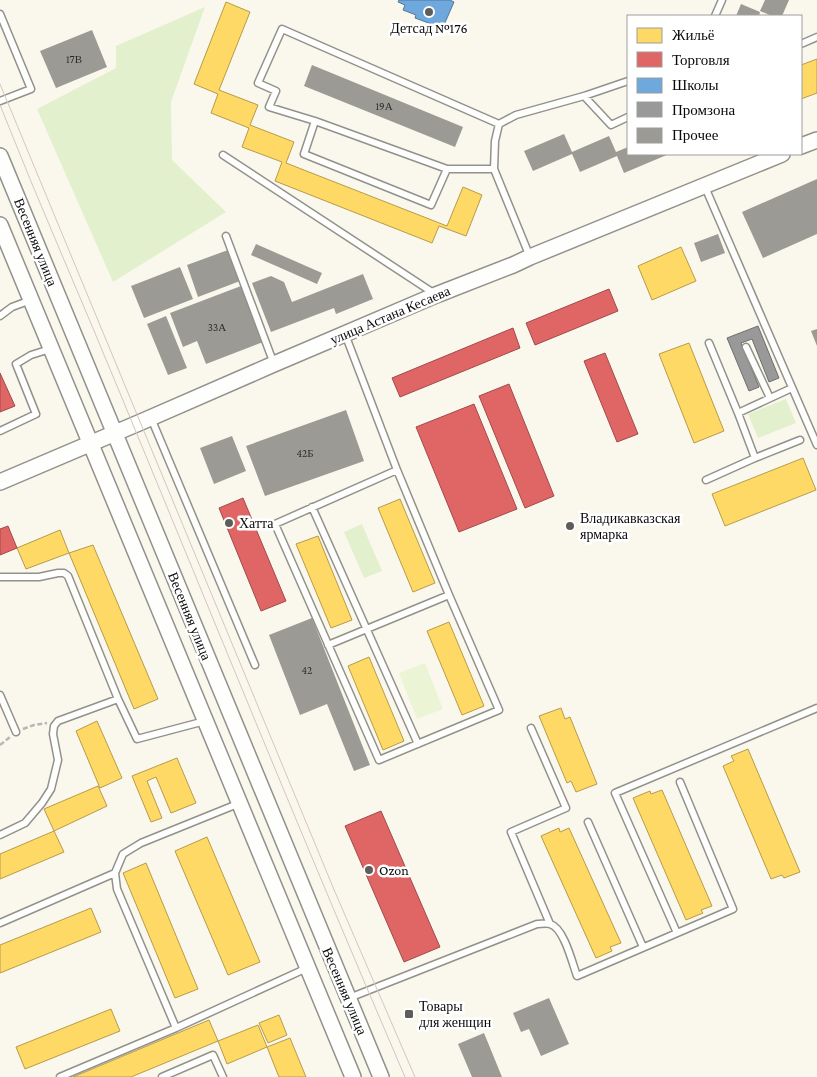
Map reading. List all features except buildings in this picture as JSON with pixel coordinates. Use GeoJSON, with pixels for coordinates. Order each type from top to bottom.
{"type":"FeatureCollection","features":[{"type":"Feature","properties":{"kind":"street"},"geometry":{"type":"LineString","coordinates":[[802,146],[817,140]]}},
{"type":"Feature","properties":{"kind":"street","name":"улица Астана Кесаева"},"geometry":{"type":"LineString","coordinates":[[0,482],[436,295],[780,155]]}},
{"type":"Feature","properties":{"kind":"street","name":"Весенняя улица"},"geometry":{"type":"LineString","coordinates":[[0,156],[381,1077]]}},
{"type":"Feature","properties":{"kind":"street","name":"Весенняя улица"},"geometry":{"type":"LineString","coordinates":[[0,224],[353,1077]]}},
{"type":"Feature","properties":{"kind":"lane"},"geometry":{"type":"LineString","coordinates":[[715,15],[722,0]]}},
{"type":"Feature","properties":{"kind":"lane"},"geometry":{"type":"LineString","coordinates":[[0,14],[31,89],[0,101]]}},
{"type":"Feature","properties":{"kind":"lane"},"geometry":{"type":"LineString","coordinates":[[494,169],[447,169],[315,121],[269,107],[276,91],[258,83],[282,29],[499,124]]}},
{"type":"Feature","properties":{"kind":"lane"},"geometry":{"type":"LineString","coordinates":[[802,44],[817,37]]}},
{"type":"Feature","properties":{"kind":"lane"},"geometry":{"type":"LineString","coordinates":[[530,257],[494,169],[495,141],[499,124],[516,115],[584,96],[627,81]]}},
{"type":"Feature","properties":{"kind":"lane"},"geometry":{"type":"LineString","coordinates":[[584,96],[611,125],[627,117]]}},
{"type":"Feature","properties":{"kind":"lane"},"geometry":{"type":"LineString","coordinates":[[315,121],[304,154],[431,205],[447,169]]}},
{"type":"Feature","properties":{"kind":"lane"},"geometry":{"type":"LineString","coordinates":[[223,155],[436,295]]}},
{"type":"Feature","properties":{"kind":"lane"},"geometry":{"type":"LineString","coordinates":[[705,186],[817,445]]}},
{"type":"Feature","properties":{"kind":"lane"},"geometry":{"type":"LineString","coordinates":[[226,236],[274,364]]}},
{"type":"Feature","properties":{"kind":"lane"},"geometry":{"type":"LineString","coordinates":[[0,316],[12,307],[31,300]]}},
{"type":"Feature","properties":{"kind":"lane"},"geometry":{"type":"LineString","coordinates":[[345,334],[449,596],[499,710],[379,760],[275,524],[398,470]]}},
{"type":"Feature","properties":{"kind":"lane"},"geometry":{"type":"LineString","coordinates":[[709,343],[755,458]]}},
{"type":"Feature","properties":{"kind":"lane"},"geometry":{"type":"LineString","coordinates":[[746,347],[770,398]]}},
{"type":"Feature","properties":{"kind":"lane"},"geometry":{"type":"LineString","coordinates":[[0,431],[36,414],[16,364],[31,355],[51,348]]}},
{"type":"Feature","properties":{"kind":"lane"},"geometry":{"type":"LineString","coordinates":[[738,413],[792,388]]}},
{"type":"Feature","properties":{"kind":"lane"},"geometry":{"type":"LineString","coordinates":[[151,418],[256,665]]}},
{"type":"Feature","properties":{"kind":"lane"},"geometry":{"type":"LineString","coordinates":[[706,480],[800,440]]}},
{"type":"Feature","properties":{"kind":"lane"},"geometry":{"type":"LineString","coordinates":[[312,507],[418,744]]}},
{"type":"Feature","properties":{"kind":"lane"},"geometry":{"type":"LineString","coordinates":[[0,577],[39,577],[58,573],[68,576],[118,699],[138,739],[206,721]]}},
{"type":"Feature","properties":{"kind":"lane"},"geometry":{"type":"LineString","coordinates":[[328,644],[449,596]]}},
{"type":"Feature","properties":{"kind":"lane"},"geometry":{"type":"LineString","coordinates":[[0,695],[16,732]]}},
{"type":"Feature","properties":{"kind":"lane"},"geometry":{"type":"LineString","coordinates":[[0,835],[25,824],[51,789],[58,760],[53,734],[54,726],[58,721],[118,699]]}},
{"type":"Feature","properties":{"kind":"lane"},"geometry":{"type":"LineString","coordinates":[[677,933],[615,793],[817,708]]}},
{"type":"Feature","properties":{"kind":"lane"},"geometry":{"type":"LineString","coordinates":[[531,728],[566,808],[511,832],[550,924],[560,931],[577,976],[733,908],[680,782]]}},
{"type":"Feature","properties":{"kind":"lane"},"geometry":{"type":"LineString","coordinates":[[176,1028],[117,889],[115,873],[123,854],[141,842],[240,803]]}},
{"type":"Feature","properties":{"kind":"lane"},"geometry":{"type":"LineString","coordinates":[[588,822],[643,947]]}},
{"type":"Feature","properties":{"kind":"lane"},"geometry":{"type":"LineString","coordinates":[[0,923],[115,873]]}},
{"type":"Feature","properties":{"kind":"lane"},"geometry":{"type":"LineString","coordinates":[[348,998],[537,924],[550,924]]}},
{"type":"Feature","properties":{"kind":"lane"},"geometry":{"type":"LineString","coordinates":[[60,1077],[176,1028],[308,967]]}},
{"type":"Feature","properties":{"kind":"lane"},"geometry":{"type":"LineString","coordinates":[[162,1077],[213,1055],[223,1077]]}},
{"type":"Feature","properties":{"kind":"path"},"geometry":{"type":"LineString","coordinates":[[0,745],[16,732],[34,725],[58,721]]}},
{"type":"Feature","properties":{"kind":"green space"},"geometry":{"type":"Polygon","coordinates":[[[205,7],[171,102],[172,160],[226,212],[113,282],[37,109],[116,68],[116,46],[205,7]]]}},
{"type":"Feature","properties":{"kind":"green space"},"geometry":{"type":"Polygon","coordinates":[[[786,399],[796,423],[758,438],[748,414],[786,399]]]}},
{"type":"Feature","properties":{"kind":"green space"},"geometry":{"type":"Polygon","coordinates":[[[362,524],[382,571],[364,578],[344,532],[362,524]]]}},
{"type":"Feature","properties":{"kind":"green space"},"geometry":{"type":"Polygon","coordinates":[[[425,663],[443,709],[417,719],[399,673],[425,663]]]}},
{"type":"Feature","properties":{"kind":"tram line"},"geometry":{"type":"LineString","coordinates":[[0,84],[335,892],[415,1077]]}},
{"type":"Feature","properties":{"kind":"tram line"},"geometry":{"type":"LineString","coordinates":[[0,105],[405,1077]]}},
{"type":"Feature","properties":{"kind":"place","name":"Детсад №176"},"geometry":{"type":"Point","coordinates":[429,12]}},
{"type":"Feature","properties":{"kind":"place","name":"Хатта"},"geometry":{"type":"Point","coordinates":[229,523]}},
{"type":"Feature","properties":{"kind":"place","name":"Владикавказская ярмарка"},"geometry":{"type":"Point","coordinates":[570,526]}},
{"type":"Feature","properties":{"kind":"place","name":"Ozon"},"geometry":{"type":"Point","coordinates":[369,870]}},
{"type":"Feature","properties":{"kind":"place","name":"Товары для женщин"},"geometry":{"type":"Point","coordinates":[409,1014]}}]}
